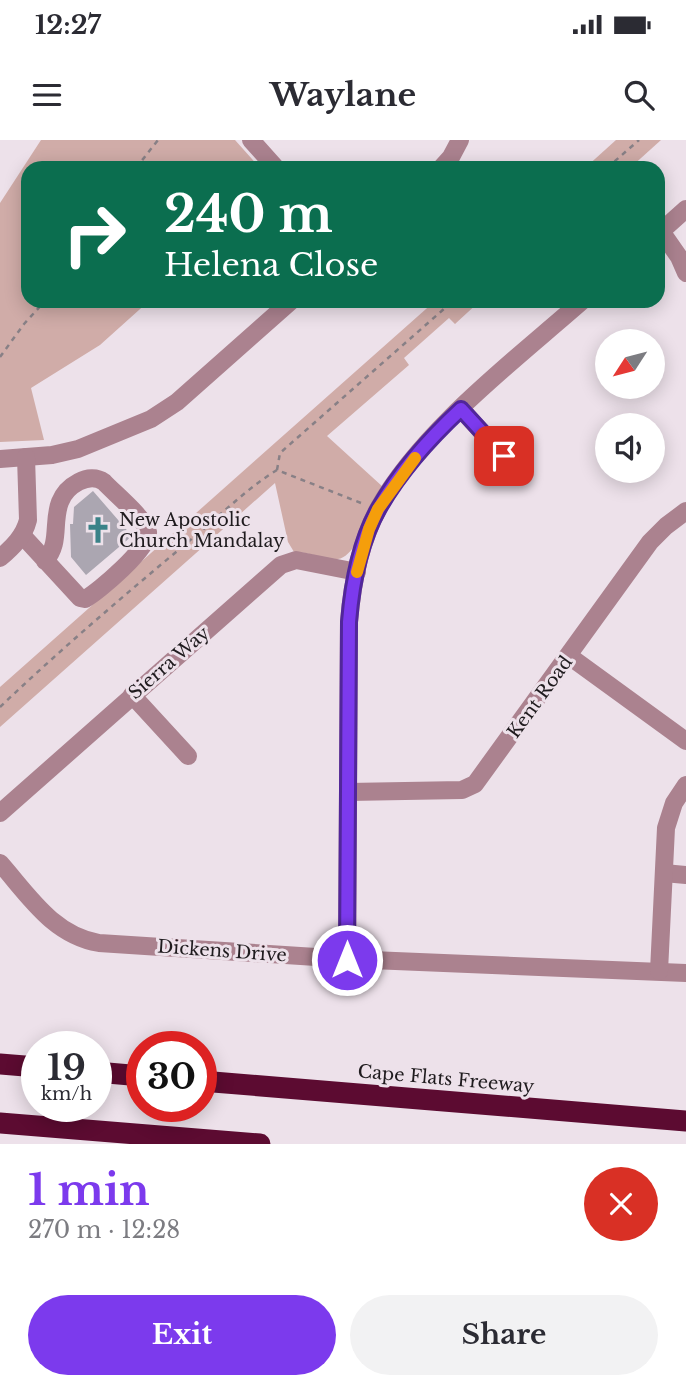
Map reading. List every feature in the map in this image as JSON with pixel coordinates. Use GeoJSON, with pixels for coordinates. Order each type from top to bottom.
{"type":"FeatureCollection","features":[{"type":"Feature","properties":{"kind":"highway"},"geometry":{"type":"LineString","coordinates":[[0,1064],[21,1066]]}},
{"type":"Feature","properties":{"kind":"highway","name":"Cape Flats Freeway"},"geometry":{"type":"LineString","coordinates":[[217,1082],[686,1121]]}},
{"type":"Feature","properties":{"kind":"highway"},"geometry":{"type":"LineString","coordinates":[[0,1123],[260,1144]]}},
{"type":"Feature","properties":{"kind":"street"},"geometry":{"type":"LineString","coordinates":[[251,140],[270,161]]}},
{"type":"Feature","properties":{"kind":"street"},"geometry":{"type":"LineString","coordinates":[[448,161],[460,140]]}},
{"type":"Feature","properties":{"kind":"street"},"geometry":{"type":"LineString","coordinates":[[665,227],[686,209]]}},
{"type":"Feature","properties":{"kind":"street"},"geometry":{"type":"LineString","coordinates":[[665,240],[679,257],[686,272]]}},
{"type":"Feature","properties":{"kind":"street"},"geometry":{"type":"LineString","coordinates":[[0,459],[68,452],[167,410],[283,308]]}},
{"type":"Feature","properties":{"kind":"street"},"geometry":{"type":"LineString","coordinates":[[347,960],[349,622],[357,572],[369,529],[378,509],[420,451],[461,409],[574,308]]}},
{"type":"Feature","properties":{"kind":"street"},"geometry":{"type":"LineString","coordinates":[[461,409],[518,471]]}},
{"type":"Feature","properties":{"kind":"street"},"geometry":{"type":"LineString","coordinates":[[68,452],[82,480]]}},
{"type":"Feature","properties":{"kind":"street"},"geometry":{"type":"LineString","coordinates":[[0,558],[22,535],[28,520],[26,457]]}},
{"type":"Feature","properties":{"kind":"street"},"geometry":{"type":"LineString","coordinates":[[22,535],[80,598],[85,599],[138,553],[147,539],[148,532],[143,523],[104,482],[93,477],[82,480],[60,503],[56,541],[46,561]]}},
{"type":"Feature","properties":{"kind":"street","name":"Kent Road"},"geometry":{"type":"LineString","coordinates":[[348,792],[462,790],[475,784],[650,542],[686,511]]}},
{"type":"Feature","properties":{"kind":"street","name":"Sierra Way"},"geometry":{"type":"LineString","coordinates":[[0,813],[281,565],[296,560],[357,572]]}},
{"type":"Feature","properties":{"kind":"street"},"geometry":{"type":"LineString","coordinates":[[569,656],[686,741]]}},
{"type":"Feature","properties":{"kind":"street"},"geometry":{"type":"LineString","coordinates":[[132,695],[188,756]]}},
{"type":"Feature","properties":{"kind":"street"},"geometry":{"type":"LineString","coordinates":[[659,971],[668,816],[686,785]]}},
{"type":"Feature","properties":{"kind":"street","name":"Dickens Drive"},"geometry":{"type":"LineString","coordinates":[[0,863],[59,928],[84,940],[347,960],[686,973]]}},
{"type":"Feature","properties":{"kind":"street"},"geometry":{"type":"LineString","coordinates":[[664,873],[686,875]]}},
{"type":"Feature","properties":{"kind":"path"},"geometry":{"type":"LineString","coordinates":[[142,161],[158,140]]}},
{"type":"Feature","properties":{"kind":"path"},"geometry":{"type":"LineString","coordinates":[[615,161],[639,140]]}},
{"type":"Feature","properties":{"kind":"path"},"geometry":{"type":"LineString","coordinates":[[0,357],[39,308]]}},
{"type":"Feature","properties":{"kind":"path"},"geometry":{"type":"LineString","coordinates":[[0,707],[105,612],[254,484],[277,470],[280,453],[445,308]]}},
{"type":"Feature","properties":{"kind":"path"},"geometry":{"type":"LineString","coordinates":[[277,470],[378,509]]}},
{"type":"Feature","properties":{"kind":"shaded area"},"geometry":{"type":"Polygon","coordinates":[[[41,140],[235,140],[254,161],[27,161],[41,140]]]}},
{"type":"Feature","properties":{"kind":"shaded area"},"geometry":{"type":"Polygon","coordinates":[[[616,140],[661,140],[638,161],[593,161],[616,140]]]}},
{"type":"Feature","properties":{"kind":"shaded area"},"geometry":{"type":"Polygon","coordinates":[[[21,171],[21,308],[141,308],[100,345],[31,388],[44,440],[0,442],[0,203],[21,171]]]}},
{"type":"Feature","properties":{"kind":"shaded area"},"geometry":{"type":"Polygon","coordinates":[[[427,308],[472,308],[455,324],[449,318],[404,358],[409,365],[327,436],[383,487],[358,540],[345,556],[333,559],[294,552],[288,542],[275,483],[0,727],[0,687],[427,308]]]}},
{"type":"Feature","properties":{"kind":"building","name":"New Apostolic Church Mandalay"},"geometry":{"type":"Polygon","coordinates":[[[93,491],[132,536],[86,575],[71,557],[70,524],[73,524],[74,507],[93,491]]]}},
{"type":"Feature","properties":{"kind":"slow traffic"},"geometry":{"type":"LineString","coordinates":[[357,572],[369,529],[378,509],[415,458]]}},
{"type":"Feature","properties":{"kind":"place","name":"New Apostolic Church Mandalay"},"geometry":{"type":"Point","coordinates":[98,530]}},
{"type":"Feature","properties":{"kind":"route"},"geometry":{"type":"LineString","coordinates":[[347,960],[349,622],[357,572],[369,529],[378,509],[420,451],[461,409],[504,456]]}}]}
